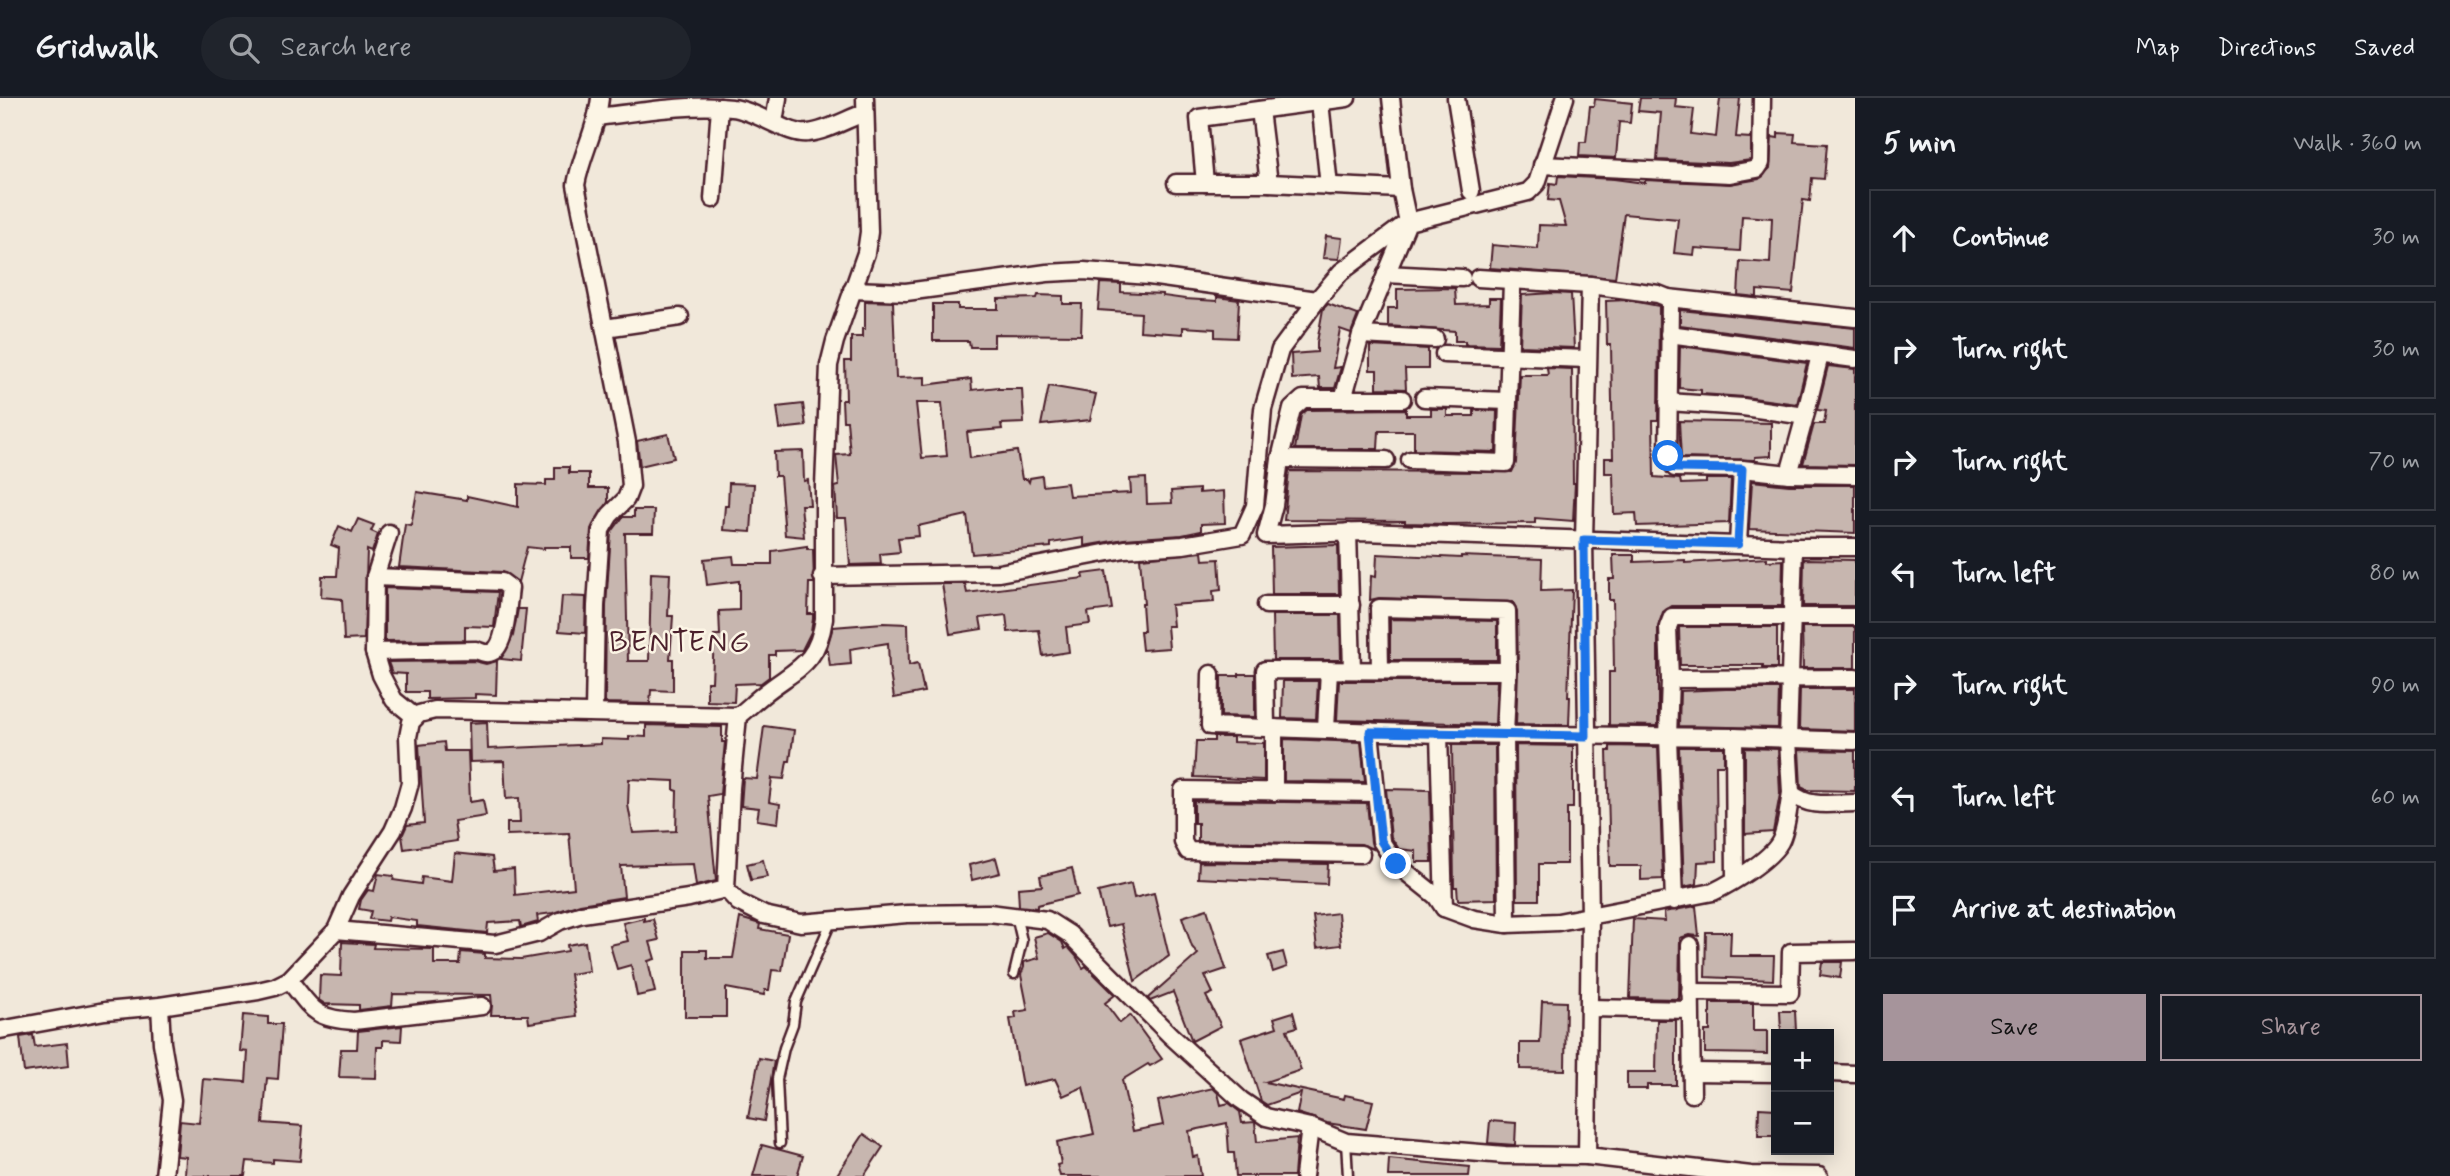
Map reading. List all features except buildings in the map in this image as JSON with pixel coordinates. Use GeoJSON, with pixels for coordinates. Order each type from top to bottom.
{"type":"FeatureCollection","features":[{"type":"Feature","properties":{"kind":"street"},"geometry":{"type":"LineString","coordinates":[[594,712],[601,530],[610,515],[626,499],[631,486],[627,442],[576,185],[598,117],[600,98]]}},
{"type":"Feature","properties":{"kind":"street"},"geometry":{"type":"LineString","coordinates":[[774,122],[778,98]]}},
{"type":"Feature","properties":{"kind":"street"},"geometry":{"type":"LineString","coordinates":[[1205,183],[1199,118],[1347,98]]}},
{"type":"Feature","properties":{"kind":"street"},"geometry":{"type":"LineString","coordinates":[[1343,398],[1361,335],[1408,222],[1401,189],[1391,98]]}},
{"type":"Feature","properties":{"kind":"street"},"geometry":{"type":"LineString","coordinates":[[1456,98],[1471,191]]}},
{"type":"Feature","properties":{"kind":"street"},"geometry":{"type":"LineString","coordinates":[[822,576],[999,573],[1125,549],[1183,545],[1242,535],[1255,506],[1263,409],[1280,350],[1341,272],[1408,222],[1528,192],[1537,183],[1565,98]]}},
{"type":"Feature","properties":{"kind":"street"},"geometry":{"type":"LineString","coordinates":[[1542,165],[1730,174],[1757,169],[1761,163],[1762,98]]}},
{"type":"Feature","properties":{"kind":"street"},"geometry":{"type":"LineString","coordinates":[[1320,102],[1329,186]]}},
{"type":"Feature","properties":{"kind":"street"},"geometry":{"type":"LineString","coordinates":[[0,1030],[105,1011],[160,1006],[258,991],[289,980],[336,930],[351,896],[393,831],[410,783],[408,737],[411,722],[419,714],[435,710],[738,716],[800,669],[812,654],[821,639],[824,619],[822,576],[829,365],[866,253],[869,232],[865,106],[807,133],[743,109],[720,107],[669,109],[598,117]]}},
{"type":"Feature","properties":{"kind":"street"},"geometry":{"type":"LineString","coordinates":[[713,199],[720,107]]}},
{"type":"Feature","properties":{"kind":"street"},"geometry":{"type":"LineString","coordinates":[[1261,110],[1269,183]]}},
{"type":"Feature","properties":{"kind":"street"},"geometry":{"type":"LineString","coordinates":[[1176,183],[1269,183],[1401,189]]}},
{"type":"Feature","properties":{"kind":"street"},"geometry":{"type":"LineString","coordinates":[[852,290],[906,292],[1047,273],[1084,271],[1149,276],[1317,300]]}},
{"type":"Feature","properties":{"kind":"street"},"geometry":{"type":"LineString","coordinates":[[1386,274],[1590,285],[1658,294],[1668,298],[1855,318]]}},
{"type":"Feature","properties":{"kind":"street"},"geometry":{"type":"LineString","coordinates":[[1410,460],[1506,463],[1512,281]]}},
{"type":"Feature","properties":{"kind":"street"},"geometry":{"type":"LineString","coordinates":[[1587,1156],[1590,916],[1584,540],[1590,285]]}},
{"type":"Feature","properties":{"kind":"street"},"geometry":{"type":"LineString","coordinates":[[1668,298],[1668,456],[1675,468],[1855,475]]}},
{"type":"Feature","properties":{"kind":"street"},"geometry":{"type":"LineString","coordinates":[[605,328],[680,317]]}},
{"type":"Feature","properties":{"kind":"street"},"geometry":{"type":"LineString","coordinates":[[1669,334],[1855,359]]}},
{"type":"Feature","properties":{"kind":"street"},"geometry":{"type":"LineString","coordinates":[[1361,335],[1435,340]]}},
{"type":"Feature","properties":{"kind":"street"},"geometry":{"type":"LineString","coordinates":[[1444,354],[1587,359]]}},
{"type":"Feature","properties":{"kind":"street"},"geometry":{"type":"LineString","coordinates":[[1789,474],[1820,355]]}},
{"type":"Feature","properties":{"kind":"street"},"geometry":{"type":"LineString","coordinates":[[1402,399],[1310,398],[1298,402],[1292,409],[1266,535],[1348,533],[1855,547]]}},
{"type":"Feature","properties":{"kind":"street"},"geometry":{"type":"LineString","coordinates":[[1424,398],[1508,401]]}},
{"type":"Feature","properties":{"kind":"street"},"geometry":{"type":"LineString","coordinates":[[1668,402],[1753,408],[1805,416]]}},
{"type":"Feature","properties":{"kind":"street"},"geometry":{"type":"LineString","coordinates":[[1280,459],[1385,460]]}},
{"type":"Feature","properties":{"kind":"street"},"geometry":{"type":"LineString","coordinates":[[1738,544],[1742,469]]}},
{"type":"Feature","properties":{"kind":"street"},"geometry":{"type":"LineString","coordinates":[[389,533],[375,576],[374,652],[394,700],[415,717]]}},
{"type":"Feature","properties":{"kind":"street"},"geometry":{"type":"LineString","coordinates":[[1348,533],[1352,670]]}},
{"type":"Feature","properties":{"kind":"street"},"geometry":{"type":"LineString","coordinates":[[1370,732],[1381,841],[1396,864],[1436,896],[1444,908],[1474,919],[1507,924],[1558,922],[1713,892],[1771,854],[1781,840],[1791,793],[1788,740],[1794,547]]}},
{"type":"Feature","properties":{"kind":"street"},"geometry":{"type":"LineString","coordinates":[[374,652],[493,652],[502,642],[510,588],[502,582],[375,576]]}},
{"type":"Feature","properties":{"kind":"street"},"geometry":{"type":"LineString","coordinates":[[1266,604],[1351,606]]}},
{"type":"Feature","properties":{"kind":"street"},"geometry":{"type":"LineString","coordinates":[[1380,670],[1379,608],[1507,611],[1507,924]]}},
{"type":"Feature","properties":{"kind":"street"},"geometry":{"type":"LineString","coordinates":[[1674,901],[1668,737],[1668,626],[1672,617],[1855,617]]}},
{"type":"Feature","properties":{"kind":"street"},"geometry":{"type":"LineString","coordinates":[[1274,792],[1265,670],[1508,671]]}},
{"type":"Feature","properties":{"kind":"street"},"geometry":{"type":"LineString","coordinates":[[1326,729],[1329,670]]}},
{"type":"Feature","properties":{"kind":"street"},"geometry":{"type":"LineString","coordinates":[[1211,674],[1210,726],[1438,734],[1855,741]]}},
{"type":"Feature","properties":{"kind":"street"},"geometry":{"type":"LineString","coordinates":[[1670,679],[1855,678]]}},
{"type":"Feature","properties":{"kind":"street"},"geometry":{"type":"LineString","coordinates":[[738,716],[726,889],[738,902],[764,915],[801,923],[907,914],[1016,915],[1047,920],[1069,934],[1170,1035],[1241,1100],[1266,1117],[1310,1128],[1346,1142],[1505,1155],[1587,1156],[1751,1175],[1817,1176]]}},
{"type":"Feature","properties":{"kind":"street"},"geometry":{"type":"LineString","coordinates":[[1438,734],[1444,908]]}},
{"type":"Feature","properties":{"kind":"street"},"geometry":{"type":"LineString","coordinates":[[1734,737],[1735,879]]}},
{"type":"Feature","properties":{"kind":"street"},"geometry":{"type":"LineString","coordinates":[[1361,854],[1188,851],[1183,842],[1182,790],[1376,793]]}},
{"type":"Feature","properties":{"kind":"street"},"geometry":{"type":"LineString","coordinates":[[1791,793],[1799,800],[1814,805],[1855,803]]}},
{"type":"Feature","properties":{"kind":"street"},"geometry":{"type":"LineString","coordinates":[[336,930],[495,944],[539,933],[560,921],[582,914],[690,898],[726,889]]}},
{"type":"Feature","properties":{"kind":"street"},"geometry":{"type":"LineString","coordinates":[[1689,945],[1692,1094]]}},
{"type":"Feature","properties":{"kind":"street"},"geometry":{"type":"LineString","coordinates":[[1690,992],[1790,993],[1791,952],[1855,951]]}},
{"type":"Feature","properties":{"kind":"street"},"geometry":{"type":"LineString","coordinates":[[289,980],[313,1011],[337,1020],[354,1021],[482,1006]]}},
{"type":"Feature","properties":{"kind":"street"},"geometry":{"type":"LineString","coordinates":[[160,1006],[162,1043],[172,1100],[164,1176]]}},
{"type":"Feature","properties":{"kind":"street"},"geometry":{"type":"LineString","coordinates":[[1589,1008],[1690,1010]]}},
{"type":"Feature","properties":{"kind":"street"},"geometry":{"type":"LineString","coordinates":[[1691,1072],[1771,1073]]}},
{"type":"Feature","properties":{"kind":"street"},"geometry":{"type":"LineString","coordinates":[[1834,1073],[1855,1074]]}},
{"type":"Feature","properties":{"kind":"street"},"geometry":{"type":"LineString","coordinates":[[1304,1176],[1310,1128]]}},
{"type":"Feature","properties":{"kind":"lane"},"geometry":{"type":"LineString","coordinates":[[1014,974],[1022,941],[1016,915]]}},
{"type":"Feature","properties":{"kind":"lane"},"geometry":{"type":"LineString","coordinates":[[780,1143],[777,1079],[784,1048],[793,1024],[796,1002],[831,922]]}},
{"type":"Feature","properties":{"kind":"lane"},"geometry":{"type":"LineString","coordinates":[[1346,1142],[1348,1176]]}},
{"type":"Feature","properties":{"kind":"district","name":"BENTENG"},"geometry":{"type":"Point","coordinates":[680,641]}},
{"type":"Feature","properties":{"kind":"route"},"geometry":{"type":"LineString","coordinates":[[1396,864],[1381,841],[1370,732],[1586,736],[1584,540],[1738,544],[1742,469],[1675,468],[1668,456]]}}]}
